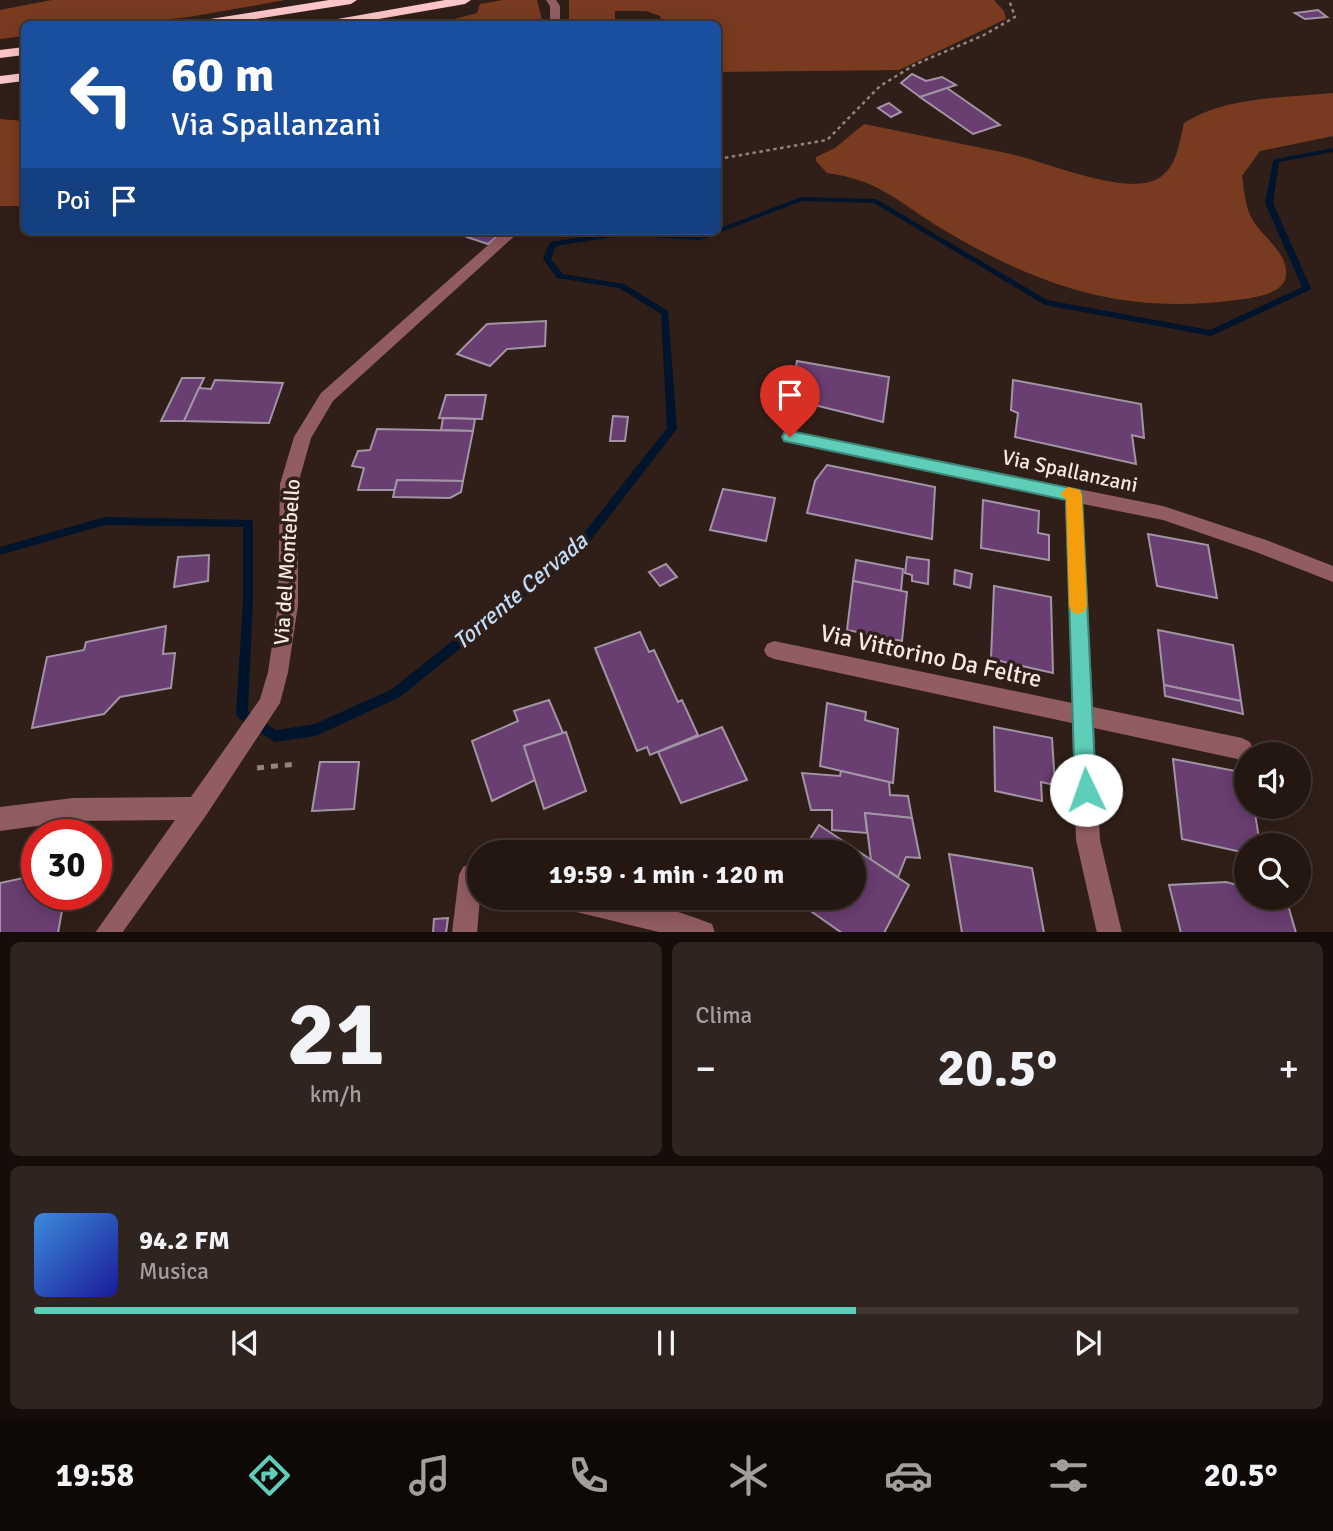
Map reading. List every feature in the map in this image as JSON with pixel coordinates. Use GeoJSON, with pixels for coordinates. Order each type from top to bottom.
{"type":"FeatureCollection","features":[{"type":"Feature","properties":{"kind":"highway"},"geometry":{"type":"LineString","coordinates":[[222,21],[351,0]]}},
{"type":"Feature","properties":{"kind":"highway"},"geometry":{"type":"LineString","coordinates":[[349,21],[460,1]]}},
{"type":"Feature","properties":{"kind":"highway"},"geometry":{"type":"LineString","coordinates":[[0,54],[21,51]]}},
{"type":"Feature","properties":{"kind":"highway"},"geometry":{"type":"LineString","coordinates":[[0,80],[21,77]]}},
{"type":"Feature","properties":{"kind":"street"},"geometry":{"type":"LineString","coordinates":[[551,0],[555,6],[555,21]]}},
{"type":"Feature","properties":{"kind":"street","name":"Via del Montebello"},"geometry":{"type":"LineString","coordinates":[[108,932],[269,703],[278,672],[288,605],[286,580],[289,484],[303,437],[327,397],[508,235]]}},
{"type":"Feature","properties":{"kind":"street","name":"Via Spallanzani"},"geometry":{"type":"LineString","coordinates":[[790,437],[1163,513],[1262,545],[1333,574]]}},
{"type":"Feature","properties":{"kind":"street"},"geometry":{"type":"LineString","coordinates":[[1074,495],[1088,840],[1110,932]]}},
{"type":"Feature","properties":{"kind":"street","name":"Via Vittorino Da Feltre"},"geometry":{"type":"LineString","coordinates":[[775,650],[1234,747]]}},
{"type":"Feature","properties":{"kind":"street"},"geometry":{"type":"LineString","coordinates":[[0,819],[34,812],[197,808]]}},
{"type":"Feature","properties":{"kind":"street"},"geometry":{"type":"LineString","coordinates":[[464,932],[467,908]]}},
{"type":"Feature","properties":{"kind":"street"},"geometry":{"type":"LineString","coordinates":[[617,910],[694,929]]}},
{"type":"Feature","properties":{"kind":"path"},"geometry":{"type":"LineString","coordinates":[[721,158],[827,140],[880,86],[916,64],[984,35],[1015,18],[1009,0]]}},
{"type":"Feature","properties":{"kind":"shaded area"},"geometry":{"type":"Polygon","coordinates":[[[52,0],[285,0],[154,21],[21,21],[21,36],[0,39],[0,10],[52,0]]]}},
{"type":"Feature","properties":{"kind":"shaded area"},"geometry":{"type":"Polygon","coordinates":[[[503,0],[537,0],[542,21],[447,21],[477,13],[480,4],[503,0]]]}},
{"type":"Feature","properties":{"kind":"shaded area"},"geometry":{"type":"Polygon","coordinates":[[[569,0],[994,0],[1004,11],[1006,19],[899,70],[721,72],[721,21],[662,21],[660,16],[646,11],[615,11],[615,21],[569,21],[569,0]]]}},
{"type":"Feature","properties":{"kind":"shaded area"},"geometry":{"type":"Polygon","coordinates":[[[1333,93],[1333,136],[1260,151],[1242,176],[1249,213],[1283,258],[1286,275],[1276,290],[1243,299],[1161,304],[1088,293],[1052,282],[981,251],[876,187],[846,176],[827,173],[816,161],[816,157],[835,148],[864,124],[1006,153],[1104,181],[1143,183],[1157,179],[1169,169],[1176,155],[1184,123],[1200,114],[1256,100],[1333,93]]]}},
{"type":"Feature","properties":{"kind":"shaded area"},"geometry":{"type":"Polygon","coordinates":[[[0,119],[21,121],[21,206],[0,206],[0,119]]]}},
{"type":"Feature","properties":{"kind":"building"},"geometry":{"type":"Polygon","coordinates":[[[1318,10],[1327,17],[1305,19],[1295,13],[1318,10]]]}},
{"type":"Feature","properties":{"kind":"building"},"geometry":{"type":"Polygon","coordinates":[[[912,74],[926,81],[942,77],[956,85],[920,97],[901,83],[912,74]]]}},
{"type":"Feature","properties":{"kind":"building"},"geometry":{"type":"Polygon","coordinates":[[[947,88],[1000,125],[973,134],[920,97],[947,88]]]}},
{"type":"Feature","properties":{"kind":"building"},"geometry":{"type":"Polygon","coordinates":[[[889,103],[901,112],[891,117],[878,108],[889,103]]]}},
{"type":"Feature","properties":{"kind":"building"},"geometry":{"type":"Polygon","coordinates":[[[469,235],[498,235],[488,244],[467,237],[469,235]]]}},
{"type":"Feature","properties":{"kind":"building"},"geometry":{"type":"Polygon","coordinates":[[[546,321],[545,346],[507,349],[490,366],[457,354],[487,324],[546,321]]]}},
{"type":"Feature","properties":{"kind":"building"},"geometry":{"type":"Polygon","coordinates":[[[797,361],[889,377],[883,422],[790,399],[797,361]]]}},
{"type":"Feature","properties":{"kind":"building"},"geometry":{"type":"Polygon","coordinates":[[[182,378],[204,378],[184,421],[161,421],[182,378]]]}},
{"type":"Feature","properties":{"kind":"building"},"geometry":{"type":"Polygon","coordinates":[[[215,380],[283,383],[269,423],[184,421],[199,388],[211,389],[215,380]]]}},
{"type":"Feature","properties":{"kind":"building"},"geometry":{"type":"Polygon","coordinates":[[[1013,380],[1141,404],[1144,438],[1132,435],[1136,464],[1015,437],[1018,413],[1011,410],[1013,380]]]}},
{"type":"Feature","properties":{"kind":"building"},"geometry":{"type":"Polygon","coordinates":[[[446,395],[486,395],[482,419],[439,418],[446,395]]]}},
{"type":"Feature","properties":{"kind":"building"},"geometry":{"type":"Polygon","coordinates":[[[613,416],[628,417],[625,441],[610,441],[613,416]]]}},
{"type":"Feature","properties":{"kind":"building"},"geometry":{"type":"Polygon","coordinates":[[[443,418],[475,419],[473,431],[441,430],[443,418]]]}},
{"type":"Feature","properties":{"kind":"building"},"geometry":{"type":"Polygon","coordinates":[[[377,429],[473,431],[463,481],[397,480],[395,490],[358,490],[364,468],[352,466],[358,451],[370,450],[377,429]]]}},
{"type":"Feature","properties":{"kind":"building"},"geometry":{"type":"Polygon","coordinates":[[[827,465],[935,487],[932,539],[807,513],[815,481],[827,465]]]}},
{"type":"Feature","properties":{"kind":"building"},"geometry":{"type":"Polygon","coordinates":[[[397,480],[463,481],[461,492],[450,498],[393,497],[397,480]]]}},
{"type":"Feature","properties":{"kind":"building"},"geometry":{"type":"Polygon","coordinates":[[[723,489],[775,498],[766,541],[710,530],[723,489]]]}},
{"type":"Feature","properties":{"kind":"building"},"geometry":{"type":"Polygon","coordinates":[[[983,500],[1039,511],[1038,533],[1049,535],[1049,560],[981,548],[983,500]]]}},
{"type":"Feature","properties":{"kind":"building"},"geometry":{"type":"Polygon","coordinates":[[[1148,534],[1208,545],[1217,598],[1157,586],[1148,534]]]}},
{"type":"Feature","properties":{"kind":"building"},"geometry":{"type":"Polygon","coordinates":[[[209,555],[208,581],[174,587],[178,557],[209,555]]]}},
{"type":"Feature","properties":{"kind":"building"},"geometry":{"type":"Polygon","coordinates":[[[907,557],[929,560],[928,584],[912,581],[912,575],[905,573],[907,557]]]}},
{"type":"Feature","properties":{"kind":"building"},"geometry":{"type":"Polygon","coordinates":[[[856,560],[903,569],[901,591],[853,581],[856,560]]]}},
{"type":"Feature","properties":{"kind":"building"},"geometry":{"type":"Polygon","coordinates":[[[666,564],[677,577],[660,586],[649,572],[666,564]]]}},
{"type":"Feature","properties":{"kind":"building"},"geometry":{"type":"Polygon","coordinates":[[[955,570],[972,574],[970,588],[954,584],[955,570]]]}},
{"type":"Feature","properties":{"kind":"building"},"geometry":{"type":"Polygon","coordinates":[[[853,581],[907,592],[902,641],[847,630],[853,581]]]}},
{"type":"Feature","properties":{"kind":"building"},"geometry":{"type":"Polygon","coordinates":[[[994,586],[1051,597],[1053,673],[991,659],[994,586]]]}},
{"type":"Feature","properties":{"kind":"building"},"geometry":{"type":"Polygon","coordinates":[[[166,626],[163,654],[175,653],[171,688],[120,697],[104,714],[32,728],[47,657],[84,650],[86,642],[166,626]]]}},
{"type":"Feature","properties":{"kind":"building"},"geometry":{"type":"Polygon","coordinates":[[[1158,630],[1233,645],[1241,701],[1164,685],[1158,630]]]}},
{"type":"Feature","properties":{"kind":"building"},"geometry":{"type":"Polygon","coordinates":[[[640,632],[649,652],[654,650],[678,702],[682,700],[698,735],[650,755],[647,747],[637,751],[595,648],[640,632]]]}},
{"type":"Feature","properties":{"kind":"building"},"geometry":{"type":"Polygon","coordinates":[[[1164,685],[1241,701],[1243,714],[1165,696],[1164,685]]]}},
{"type":"Feature","properties":{"kind":"building"},"geometry":{"type":"Polygon","coordinates":[[[549,700],[563,733],[524,746],[535,780],[492,801],[472,741],[518,721],[514,711],[549,700]]]}},
{"type":"Feature","properties":{"kind":"building"},"geometry":{"type":"Polygon","coordinates":[[[827,703],[866,712],[865,720],[898,729],[893,783],[820,766],[827,703]]]}},
{"type":"Feature","properties":{"kind":"building"},"geometry":{"type":"Polygon","coordinates":[[[722,727],[747,780],[681,803],[658,752],[722,727]]]}},
{"type":"Feature","properties":{"kind":"building"},"geometry":{"type":"Polygon","coordinates":[[[994,727],[1052,738],[1055,785],[1041,782],[1042,801],[995,791],[994,727]]]}},
{"type":"Feature","properties":{"kind":"building"},"geometry":{"type":"Polygon","coordinates":[[[566,732],[586,791],[544,809],[524,746],[566,732]]]}},
{"type":"Feature","properties":{"kind":"building"},"geometry":{"type":"Polygon","coordinates":[[[1173,759],[1234,771],[1234,819],[1256,819],[1258,833],[1234,833],[1234,850],[1182,839],[1173,759]]]}},
{"type":"Feature","properties":{"kind":"building"},"geometry":{"type":"Polygon","coordinates":[[[320,762],[359,762],[354,809],[312,811],[320,762]]]}},
{"type":"Feature","properties":{"kind":"building"},"geometry":{"type":"Polygon","coordinates":[[[841,771],[889,782],[890,795],[908,796],[912,818],[865,813],[867,833],[832,830],[832,810],[811,810],[802,773],[840,776],[841,771]]]}},
{"type":"Feature","properties":{"kind":"building"},"geometry":{"type":"Polygon","coordinates":[[[865,813],[912,818],[920,858],[906,857],[898,877],[871,860],[865,813]]]}},
{"type":"Feature","properties":{"kind":"building"},"geometry":{"type":"Polygon","coordinates":[[[819,825],[842,840],[810,840],[819,825]]]}},
{"type":"Feature","properties":{"kind":"building"},"geometry":{"type":"Polygon","coordinates":[[[949,854],[1032,868],[1044,932],[962,932],[949,854]]]}},
{"type":"Feature","properties":{"kind":"building"},"geometry":{"type":"Polygon","coordinates":[[[866,856],[909,885],[885,932],[841,932],[809,910],[866,910],[866,856]]]}},
{"type":"Feature","properties":{"kind":"building"},"geometry":{"type":"Polygon","coordinates":[[[21,878],[21,910],[62,910],[58,932],[0,932],[0,883],[21,878]]]}},
{"type":"Feature","properties":{"kind":"building"},"geometry":{"type":"Polygon","coordinates":[[[1226,882],[1234,884],[1234,910],[1289,910],[1296,932],[1181,932],[1169,885],[1226,882]]]}},
{"type":"Feature","properties":{"kind":"building"},"geometry":{"type":"Polygon","coordinates":[[[448,918],[446,932],[433,932],[434,919],[448,918]]]}},
{"type":"Feature","properties":{"kind":"waterway","name":"Torrente Cervada"},"geometry":{"type":"LineString","coordinates":[[721,230],[801,199],[876,201],[1045,302],[1211,333],[1307,288],[1269,203],[1276,161],[1333,150]]}},
{"type":"Feature","properties":{"kind":"waterway","name":"Torrente Cervada"},"geometry":{"type":"LineString","coordinates":[[0,551],[105,521],[248,523],[248,600],[242,714],[275,736],[316,730],[396,693],[580,546],[672,429],[665,313],[621,286],[560,276],[547,259],[553,244],[612,235]]}},
{"type":"Feature","properties":{"kind":"waterway","name":"Torrente Cervada"},"geometry":{"type":"LineString","coordinates":[[655,235],[700,238],[708,235]]}},
{"type":"Feature","properties":{"kind":"slow traffic"},"geometry":{"type":"LineString","coordinates":[[1068,494],[1074,495],[1078,606]]}},
{"type":"Feature","properties":{"kind":"route"},"geometry":{"type":"LineString","coordinates":[[790,437],[1074,495],[1086,790]]}}]}
